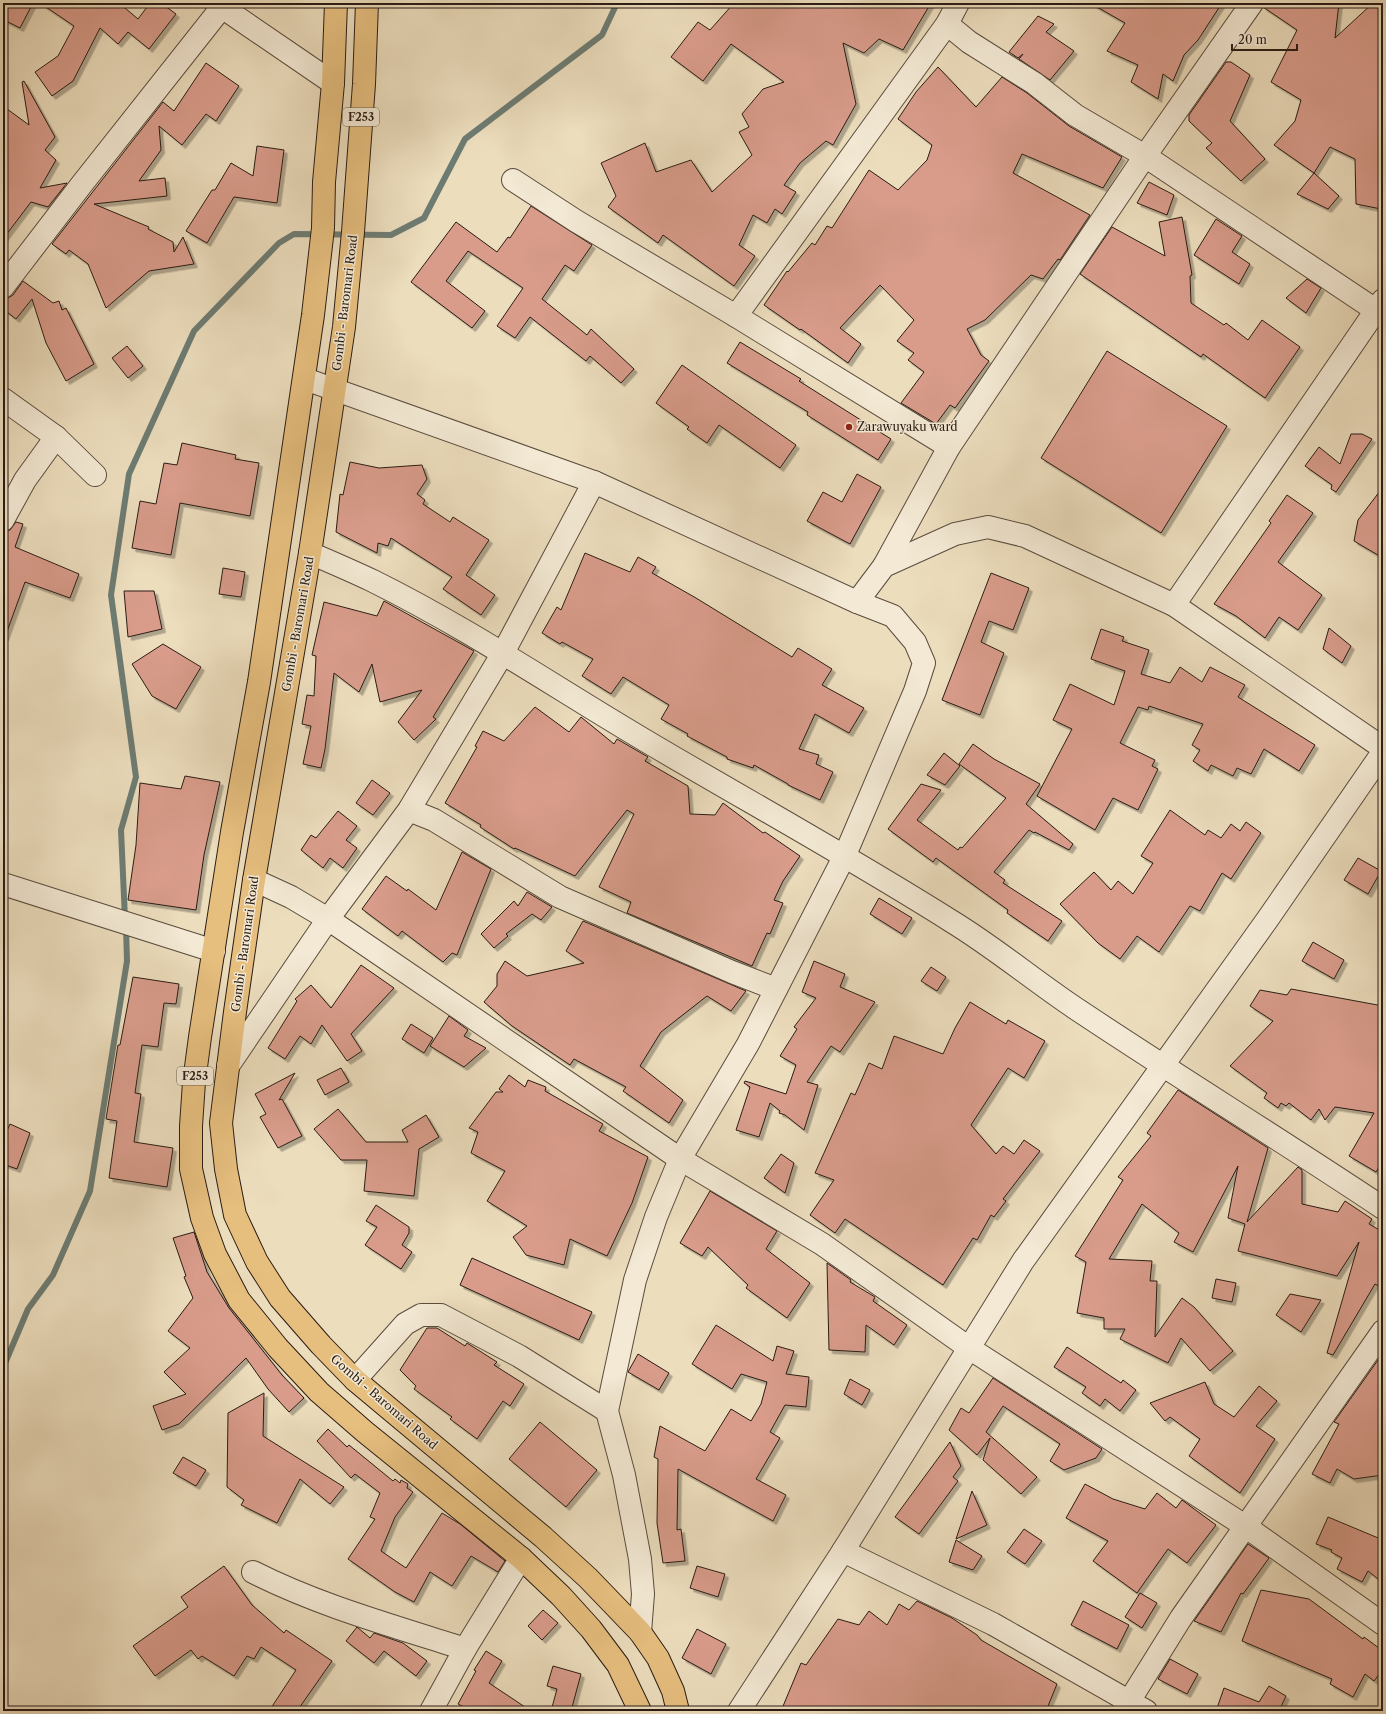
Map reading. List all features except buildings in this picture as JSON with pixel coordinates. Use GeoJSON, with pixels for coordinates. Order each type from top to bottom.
{"type":"FeatureCollection","features":[{"type":"Feature","properties":{"kind":"main road","name":"F253"},"geometry":{"type":"LineString","coordinates":[[336,3],[333,83],[324,182],[323,228],[305,379],[259,682],[232,832],[194,1082],[191,1126],[191,1169],[202,1218],[215,1254],[239,1300],[278,1348],[319,1392],[365,1432],[521,1558],[561,1596],[591,1629],[618,1665],[640,1711]]}},
{"type":"Feature","properties":{"kind":"main road","name":"Gombi - Baromari Road"},"geometry":{"type":"LineString","coordinates":[[367,3],[364,84],[344,327],[310,553],[254,880],[221,1123],[226,1169],[236,1215],[257,1262],[280,1298],[320,1345],[355,1380],[543,1536],[588,1578],[640,1632],[658,1658],[673,1691],[678,1711]]}},
{"type":"Feature","properties":{"kind":"street"},"geometry":{"type":"LineString","coordinates":[[736,316],[947,24],[958,3]]}},
{"type":"Feature","properties":{"kind":"street"},"geometry":{"type":"LineString","coordinates":[[857,602],[884,566],[949,447],[1145,156],[1252,3]]}},
{"type":"Feature","properties":{"kind":"street"},"geometry":{"type":"LineString","coordinates":[[3,287],[219,5],[333,83]]}},
{"type":"Feature","properties":{"kind":"street"},"geometry":{"type":"LineString","coordinates":[[947,24],[969,42],[1034,83],[1075,115],[1145,156],[1381,308],[1174,605]]}},
{"type":"Feature","properties":{"kind":"street"},"geometry":{"type":"LineString","coordinates":[[512,180],[583,225],[736,316],[949,447]]}},
{"type":"Feature","properties":{"kind":"street"},"geometry":{"type":"LineString","coordinates":[[305,379],[335,388],[594,482],[857,602],[893,616],[915,642],[924,663],[915,691],[845,856],[748,1044],[680,1159],[656,1217],[635,1280],[607,1411],[624,1475],[640,1559],[643,1594],[640,1632]]}},
{"type":"Feature","properties":{"kind":"street"},"geometry":{"type":"LineString","coordinates":[[3,399],[56,437],[95,475]]}},
{"type":"Feature","properties":{"kind":"street"},"geometry":{"type":"LineString","coordinates":[[3,520],[25,480],[56,437]]}},
{"type":"Feature","properties":{"kind":"street"},"geometry":{"type":"LineString","coordinates":[[228,1066],[328,919],[409,810],[503,653],[594,482]]}},
{"type":"Feature","properties":{"kind":"street"},"geometry":{"type":"LineString","coordinates":[[884,566],[954,534],[988,527],[1025,536],[1174,605],[1383,748]]}},
{"type":"Feature","properties":{"kind":"street"},"geometry":{"type":"LineString","coordinates":[[310,553],[372,580],[423,607],[503,653],[618,725],[750,803],[845,856],[956,923],[1048,990],[1162,1066],[1300,1153],[1383,1208]]}},
{"type":"Feature","properties":{"kind":"street"},"geometry":{"type":"LineString","coordinates":[[739,1711],[843,1551],[1023,1261],[1267,920],[1383,752]]}},
{"type":"Feature","properties":{"kind":"street"},"geometry":{"type":"LineString","coordinates":[[409,810],[434,820],[560,897],[732,972],[776,989]]}},
{"type":"Feature","properties":{"kind":"street"},"geometry":{"type":"LineString","coordinates":[[254,880],[291,897],[328,919],[680,1159],[822,1244],[969,1348],[1245,1526],[1383,1624]]}},
{"type":"Feature","properties":{"kind":"street"},"geometry":{"type":"LineString","coordinates":[[3,884],[214,951]]}},
{"type":"Feature","properties":{"kind":"street"},"geometry":{"type":"LineString","coordinates":[[355,1380],[405,1324],[421,1315],[441,1315],[518,1356],[607,1411]]}},
{"type":"Feature","properties":{"kind":"street"},"geometry":{"type":"LineString","coordinates":[[843,1551],[993,1624],[1133,1708],[1181,1618],[1383,1331]]}},
{"type":"Feature","properties":{"kind":"street"},"geometry":{"type":"LineString","coordinates":[[431,1711],[465,1649],[521,1558]]}},
{"type":"Feature","properties":{"kind":"street"},"geometry":{"type":"LineString","coordinates":[[253,1572],[278,1585],[332,1606],[465,1649]]}},
{"type":"Feature","properties":{"kind":"waterway"},"geometry":{"type":"LineString","coordinates":[[125,919],[121,830],[136,777],[111,595],[129,474],[194,331],[279,243],[294,234],[391,235],[424,218],[465,139],[602,35],[617,3]]}},
{"type":"Feature","properties":{"kind":"waterway"},"geometry":{"type":"LineString","coordinates":[[3,1368],[28,1309],[53,1275],[90,1191],[127,961],[126,928]]}},
{"type":"Feature","properties":{"kind":"place","name":"Zarawuyaku ward"},"geometry":{"type":"Point","coordinates":[849,427]}}]}
